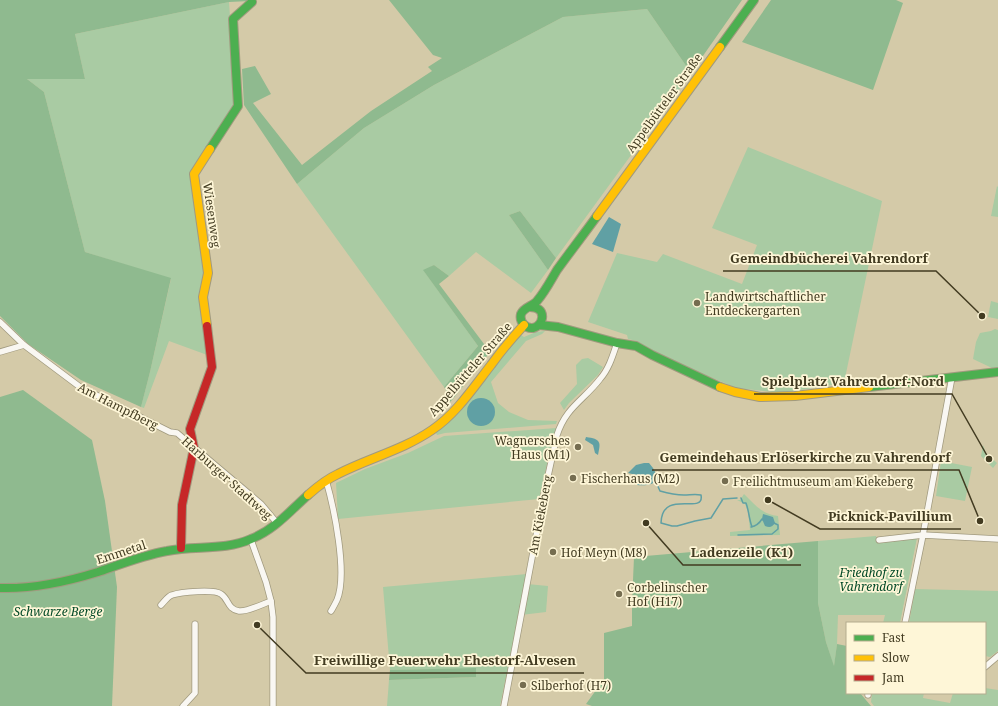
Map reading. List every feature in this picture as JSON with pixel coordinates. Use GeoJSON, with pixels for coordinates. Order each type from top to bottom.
{"type":"FeatureCollection","features":[{"type":"Feature","properties":{"kind":"main road","name":"Appelbütteler Straße"},"geometry":{"type":"LineString","coordinates":[[530,307],[536,302],[754,0]]}},
{"type":"Feature","properties":{"kind":"main road","name":"Wiesenweg"},"geometry":{"type":"LineString","coordinates":[[194,448],[190,429],[212,367],[203,297],[208,273],[194,174],[238,106],[233,19],[252,2]]}},
{"type":"Feature","properties":{"kind":"main road","name":"Appelbütteler Straße"},"geometry":{"type":"LineString","coordinates":[[542,314],[541,306],[543,297],[552,278]]}},
{"type":"Feature","properties":{"kind":"main road"},"geometry":{"type":"LineString","coordinates":[[558,328],[547,321],[536,307],[530,307],[524,310],[521,315],[522,321],[527,327],[532,328],[539,325],[544,325],[636,346],[721,387],[735,392],[760,396],[795,396],[998,372]]}},
{"type":"Feature","properties":{"kind":"main road"},"geometry":{"type":"LineString","coordinates":[[539,325],[542,322],[542,314]]}},
{"type":"Feature","properties":{"kind":"main road","name":"Appelbütteler Straße"},"geometry":{"type":"LineString","coordinates":[[251,540],[277,522],[326,480],[346,470],[402,448],[434,429],[463,400],[501,350],[524,325]]}},
{"type":"Feature","properties":{"kind":"main road"},"geometry":{"type":"LineString","coordinates":[[181,548],[182,505],[194,448]]}},
{"type":"Feature","properties":{"kind":"main road","name":"Emmetal"},"geometry":{"type":"LineString","coordinates":[[0,588],[18,589],[56,584],[87,576],[151,554],[181,548],[218,547],[251,540]]}},
{"type":"Feature","properties":{"kind":"street","name":"Am Hampfberg"},"geometry":{"type":"LineString","coordinates":[[0,322],[24,345],[80,387],[170,432],[177,433]]}},
{"type":"Feature","properties":{"kind":"street","name":"Am Kiekeberg"},"geometry":{"type":"LineString","coordinates":[[504,706],[544,494],[558,430],[569,412],[601,379],[610,364],[618,343]]}},
{"type":"Feature","properties":{"kind":"street"},"geometry":{"type":"LineString","coordinates":[[0,352],[24,345]]}},
{"type":"Feature","properties":{"kind":"street"},"geometry":{"type":"LineString","coordinates":[[905,622],[952,377]]}},
{"type":"Feature","properties":{"kind":"street","name":"Harburger Stadtweg"},"geometry":{"type":"LineString","coordinates":[[177,433],[261,504],[277,522]]}},
{"type":"Feature","properties":{"kind":"street"},"geometry":{"type":"LineString","coordinates":[[326,480],[338,537],[340,557],[339,591],[337,600],[331,611]]}},
{"type":"Feature","properties":{"kind":"street"},"geometry":{"type":"LineString","coordinates":[[879,540],[923,534],[998,539]]}},
{"type":"Feature","properties":{"kind":"street"},"geometry":{"type":"LineString","coordinates":[[251,540],[271,601],[273,617],[274,706]]}},
{"type":"Feature","properties":{"kind":"street"},"geometry":{"type":"LineString","coordinates":[[161,605],[171,595],[196,592],[214,592],[221,594],[226,599],[230,607],[240,611],[271,601]]}},
{"type":"Feature","properties":{"kind":"street"},"geometry":{"type":"LineString","coordinates":[[183,706],[195,693],[195,624]]}},
{"type":"Feature","properties":{"kind":"street"},"geometry":{"type":"LineString","coordinates":[[986,666],[998,656]]}},
{"type":"Feature","properties":{"kind":"green space"},"geometry":{"type":"Polygon","coordinates":[[[0,0],[256,0],[229,2],[75,34],[85,79],[27,79],[44,92],[85,252],[171,278],[141,407],[81,380],[28,344],[0,316],[0,0]]]}},
{"type":"Feature","properties":{"kind":"green space"},"geometry":{"type":"Polygon","coordinates":[[[389,0],[742,0],[691,73],[647,9],[563,17],[434,85],[364,128],[297,184],[244,105],[242,69],[255,66],[271,94],[253,103],[302,165],[371,111],[432,71],[428,67],[442,58],[433,55],[389,0]]]}},
{"type":"Feature","properties":{"kind":"green space"},"geometry":{"type":"Polygon","coordinates":[[[771,0],[896,0],[903,3],[873,90],[742,42],[771,0]]]}},
{"type":"Feature","properties":{"kind":"green space"},"geometry":{"type":"Polygon","coordinates":[[[229,2],[236,103],[192,171],[206,270],[202,295],[210,356],[169,341],[144,408],[141,407],[171,279],[85,252],[44,92],[27,79],[85,79],[75,34],[229,2]]]}},
{"type":"Feature","properties":{"kind":"green space"},"geometry":{"type":"Polygon","coordinates":[[[647,9],[691,73],[556,258],[520,211],[509,215],[548,270],[531,293],[476,252],[449,276],[434,265],[424,271],[478,346],[444,387],[297,184],[364,128],[434,85],[563,17],[647,9]]]}},
{"type":"Feature","properties":{"kind":"green space"},"geometry":{"type":"Polygon","coordinates":[[[748,147],[882,201],[844,383],[781,393],[737,388],[705,375],[639,344],[637,341],[628,339],[627,335],[588,322],[617,253],[657,262],[663,254],[742,284],[757,245],[712,228],[748,147]]]}},
{"type":"Feature","properties":{"kind":"green space"},"geometry":{"type":"Polygon","coordinates":[[[997,186],[998,187],[998,217],[991,216],[997,186]]]}},
{"type":"Feature","properties":{"kind":"green space"},"geometry":{"type":"Polygon","coordinates":[[[520,211],[556,258],[548,270],[509,215],[520,211]]]}},
{"type":"Feature","properties":{"kind":"green space"},"geometry":{"type":"Polygon","coordinates":[[[434,265],[449,276],[439,284],[490,352],[453,399],[436,416],[430,411],[447,392],[444,387],[478,346],[423,270],[434,265]]]}},
{"type":"Feature","properties":{"kind":"green space"},"geometry":{"type":"Polygon","coordinates":[[[991,301],[998,303],[998,319],[988,317],[991,301]]]}},
{"type":"Feature","properties":{"kind":"green space"},"geometry":{"type":"Polygon","coordinates":[[[995,329],[998,330],[998,367],[992,368],[973,359],[976,342],[980,333],[995,329]]]}},
{"type":"Feature","properties":{"kind":"green space"},"geometry":{"type":"Polygon","coordinates":[[[545,331],[542,334],[526,341],[491,382],[498,403],[509,412],[528,420],[557,421],[556,424],[445,433],[437,435],[435,431],[521,335],[524,337],[536,332],[545,331]]]}},
{"type":"Feature","properties":{"kind":"green space"},"geometry":{"type":"Polygon","coordinates":[[[588,358],[603,367],[598,375],[569,403],[564,410],[560,403],[577,384],[576,365],[582,359],[588,358]]]}},
{"type":"Feature","properties":{"kind":"green space","name":"Schwarze Berge"},"geometry":{"type":"Polygon","coordinates":[[[23,390],[92,440],[105,501],[117,587],[112,706],[0,706],[0,397],[23,390]]]}},
{"type":"Feature","properties":{"kind":"green space"},"geometry":{"type":"Polygon","coordinates":[[[557,428],[539,499],[338,519],[336,483],[365,469],[408,453],[444,436],[557,428]]]}},
{"type":"Feature","properties":{"kind":"green space"},"geometry":{"type":"Polygon","coordinates":[[[983,445],[986,453],[997,463],[993,468],[981,456],[983,445]]]}},
{"type":"Feature","properties":{"kind":"green space"},"geometry":{"type":"Polygon","coordinates":[[[941,461],[972,467],[965,501],[936,496],[941,461]]]}},
{"type":"Feature","properties":{"kind":"green space"},"geometry":{"type":"Polygon","coordinates":[[[744,494],[763,511],[778,516],[780,535],[730,536],[730,532],[750,530],[748,512],[745,504],[737,500],[740,500],[744,494]]]}},
{"type":"Feature","properties":{"kind":"green space","name":"Friedhof zu Vahrendorf"},"geometry":{"type":"Polygon","coordinates":[[[876,536],[877,542],[917,538],[900,622],[883,622],[885,615],[838,615],[837,644],[834,667],[826,642],[818,603],[818,541],[876,536]]]}},
{"type":"Feature","properties":{"kind":"green space"},"geometry":{"type":"Polygon","coordinates":[[[818,541],[818,603],[826,642],[834,666],[837,644],[846,646],[846,694],[861,694],[871,706],[592,706],[586,704],[604,679],[604,633],[632,626],[634,557],[818,541]]]}},
{"type":"Feature","properties":{"kind":"green space"},"geometry":{"type":"Polygon","coordinates":[[[527,574],[500,706],[387,706],[389,680],[476,677],[476,669],[390,670],[383,587],[527,574]]]}},
{"type":"Feature","properties":{"kind":"green space"},"geometry":{"type":"Polygon","coordinates":[[[527,584],[548,586],[546,612],[521,615],[527,584]]]}},
{"type":"Feature","properties":{"kind":"green space"},"geometry":{"type":"Polygon","coordinates":[[[915,589],[998,591],[998,651],[990,657],[986,656],[986,622],[909,622],[915,589]]]}},
{"type":"Feature","properties":{"kind":"green space"},"geometry":{"type":"Polygon","coordinates":[[[476,668],[476,677],[389,680],[390,670],[476,668]]]}},
{"type":"Feature","properties":{"kind":"green space"},"geometry":{"type":"Polygon","coordinates":[[[986,688],[998,690],[998,706],[874,706],[871,702],[872,694],[924,694],[923,698],[950,703],[953,694],[986,694],[986,688]]]}},
{"type":"Feature","properties":{"kind":"water"},"geometry":{"type":"Polygon","coordinates":[[[609,217],[621,224],[613,252],[592,244],[609,217]]]}},
{"type":"Feature","properties":{"kind":"water"},"geometry":{"type":"Polygon","coordinates":[[[481,398],[491,402],[495,412],[491,422],[481,426],[471,422],[467,412],[471,402],[481,398]]]}},
{"type":"Feature","properties":{"kind":"water"},"geometry":{"type":"Polygon","coordinates":[[[586,437],[595,439],[599,442],[600,447],[598,455],[595,453],[593,445],[585,440],[586,437]]]}},
{"type":"Feature","properties":{"kind":"water"},"geometry":{"type":"Polygon","coordinates":[[[649,463],[659,479],[649,485],[637,485],[636,475],[628,473],[636,465],[649,463]]]}},
{"type":"Feature","properties":{"kind":"water"},"geometry":{"type":"Polygon","coordinates":[[[763,514],[773,517],[775,523],[770,527],[765,526],[762,519],[763,514]]]}},
{"type":"Feature","properties":{"kind":"waterway"},"geometry":{"type":"LineString","coordinates":[[656,482],[660,491],[678,495],[701,495],[700,501],[697,503],[675,504],[668,507],[663,513],[661,523],[672,526],[711,518],[723,499],[737,498]]}},
{"type":"Feature","properties":{"kind":"waterway"},"geometry":{"type":"LineString","coordinates":[[741,498],[743,503],[746,503],[751,527],[760,522],[762,519],[763,520]]}},
{"type":"Feature","properties":{"kind":"waterway"},"geometry":{"type":"LineString","coordinates":[[738,535],[772,534],[778,529],[778,525],[774,523]]}},
{"type":"Feature","properties":{"kind":"traffic: fast"},"geometry":{"type":"LineString","coordinates":[[720,47],[754,0]]}},
{"type":"Feature","properties":{"kind":"traffic: fast"},"geometry":{"type":"LineString","coordinates":[[210,149],[238,106],[233,19],[252,2]]}},
{"type":"Feature","properties":{"kind":"traffic: fast"},"geometry":{"type":"LineString","coordinates":[[530,307],[534,307],[539,310],[542,315],[541,322],[533,328],[528,327],[522,322],[522,312],[535,303],[540,297],[557,270],[597,216]]}},
{"type":"Feature","properties":{"kind":"traffic: fast"},"geometry":{"type":"LineString","coordinates":[[539,325],[558,327],[617,343],[636,346],[720,387]]}},
{"type":"Feature","properties":{"kind":"traffic: fast"},"geometry":{"type":"LineString","coordinates":[[869,387],[998,372]]}},
{"type":"Feature","properties":{"kind":"traffic: fast"},"geometry":{"type":"LineString","coordinates":[[0,588],[38,586],[62,582],[98,572],[141,557],[167,551],[241,543],[267,531],[308,495]]}},
{"type":"Feature","properties":{"kind":"traffic: slow"},"geometry":{"type":"LineString","coordinates":[[597,216],[720,47]]}},
{"type":"Feature","properties":{"kind":"traffic: slow"},"geometry":{"type":"LineString","coordinates":[[207,326],[203,297],[208,273],[194,174],[210,149]]}},
{"type":"Feature","properties":{"kind":"traffic: slow"},"geometry":{"type":"LineString","coordinates":[[308,495],[322,483],[334,476],[409,443],[441,424],[464,400],[524,325]]}},
{"type":"Feature","properties":{"kind":"traffic: slow"},"geometry":{"type":"LineString","coordinates":[[720,387],[735,392],[760,397],[795,396],[869,387]]}},
{"type":"Feature","properties":{"kind":"traffic: jam"},"geometry":{"type":"LineString","coordinates":[[181,548],[182,505],[194,448],[190,429],[212,367],[207,326]]}},
{"type":"Feature","properties":{"kind":"place","name":"Landwirtschaftlicher Entdeckergarten"},"geometry":{"type":"Point","coordinates":[697,303]}},
{"type":"Feature","properties":{"kind":"place","name":"Gemeindbücherei Vahrendorf"},"geometry":{"type":"Point","coordinates":[982,316]}},
{"type":"Feature","properties":{"kind":"place","name":"Wagnersches Haus (M1)"},"geometry":{"type":"Point","coordinates":[578,447]}},
{"type":"Feature","properties":{"kind":"place","name":"Spielplatz Vahrendorf-Nord"},"geometry":{"type":"Point","coordinates":[989,459]}},
{"type":"Feature","properties":{"kind":"place","name":"Fischerhaus (M2)"},"geometry":{"type":"Point","coordinates":[573,478]}},
{"type":"Feature","properties":{"kind":"place","name":"Freilichtmuseum am Kiekeberg"},"geometry":{"type":"Point","coordinates":[725,481]}},
{"type":"Feature","properties":{"kind":"place","name":"Picknick-Pavillium"},"geometry":{"type":"Point","coordinates":[768,500]}},
{"type":"Feature","properties":{"kind":"place","name":"Gemeindehaus Erlöserkirche zu Vahrendorf"},"geometry":{"type":"Point","coordinates":[980,521]}},
{"type":"Feature","properties":{"kind":"place","name":"Ladenzeile (K1)"},"geometry":{"type":"Point","coordinates":[646,523]}},
{"type":"Feature","properties":{"kind":"place","name":"Hof Meyn (M8)"},"geometry":{"type":"Point","coordinates":[553,552]}},
{"type":"Feature","properties":{"kind":"place","name":"Corbelinscher Hof (H17)"},"geometry":{"type":"Point","coordinates":[619,594]}},
{"type":"Feature","properties":{"kind":"place","name":"Freiwillige Feuerwehr Ehestorf-Alvesen"},"geometry":{"type":"Point","coordinates":[257,625]}},
{"type":"Feature","properties":{"kind":"place","name":"Silberhof (H7)"},"geometry":{"type":"Point","coordinates":[523,685]}}]}
